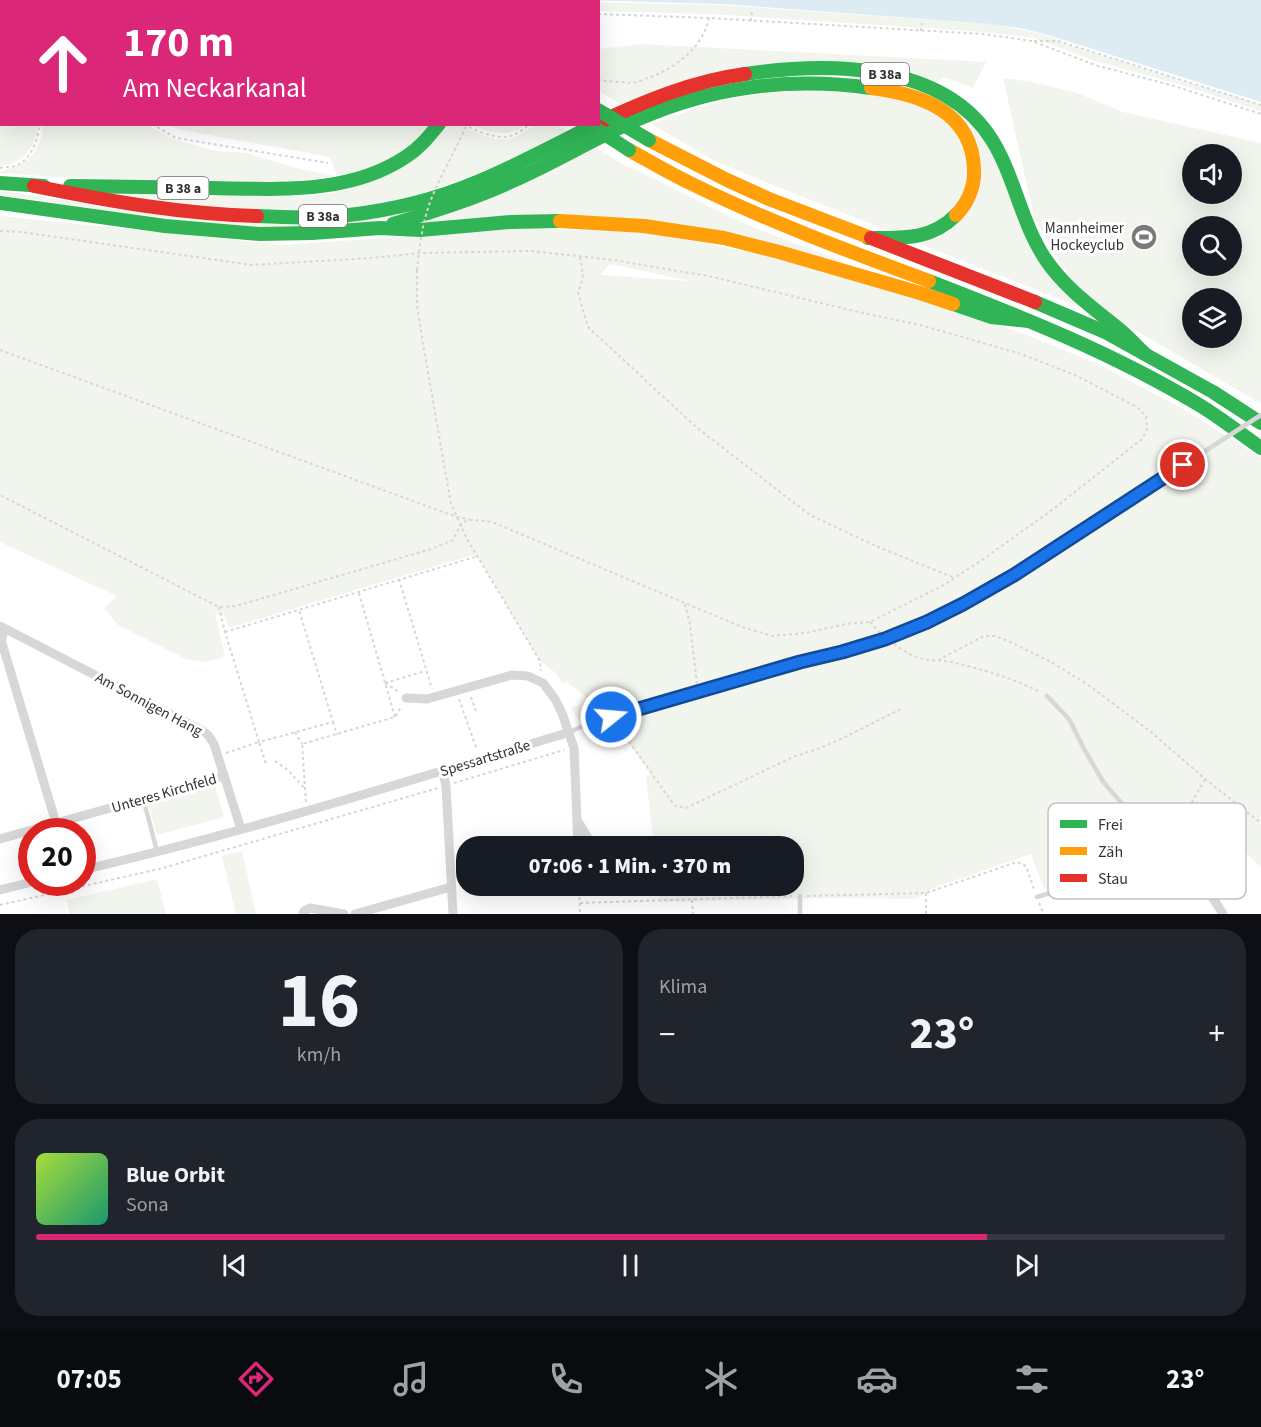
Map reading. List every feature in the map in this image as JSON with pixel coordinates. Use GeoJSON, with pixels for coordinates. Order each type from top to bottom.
{"type":"FeatureCollection","features":[{"type":"Feature","properties":{"kind":"highway","name":"B 38a"},"geometry":{"type":"LineString","coordinates":[[600,123],[667,93],[701,83],[757,72],[812,68],[845,69],[880,73],[927,86],[952,99],[982,125],[1005,166],[1036,244],[1051,268],[1067,286],[1116,326],[1145,354]]}},
{"type":"Feature","properties":{"kind":"highway","name":"B 38a"},"geometry":{"type":"LineString","coordinates":[[380,228],[481,195],[639,119],[675,105],[751,87],[813,82],[882,89],[913,96],[927,102],[940,109],[962,128],[974,154],[976,172],[974,186],[962,210],[952,221],[939,230],[922,236],[868,238]]}},
{"type":"Feature","properties":{"kind":"highway","name":"B 38a"},"geometry":{"type":"LineString","coordinates":[[600,111],[649,140],[798,211],[1018,295],[1105,332],[1213,392],[1261,423]]}},
{"type":"Feature","properties":{"kind":"highway","name":"B 38a"},"geometry":{"type":"LineString","coordinates":[[259,189],[311,188],[365,177],[412,154],[430,138],[438,126]]}},
{"type":"Feature","properties":{"kind":"highway","name":"B 38a"},"geometry":{"type":"LineString","coordinates":[[592,126],[629,150],[700,188],[761,215],[1029,321],[1131,367],[1195,402],[1261,448]]}},
{"type":"Feature","properties":{"kind":"highway","name":"B 38a"},"geometry":{"type":"LineString","coordinates":[[34,186],[191,213],[297,218],[350,215],[402,205],[456,189],[505,170],[593,126]]}},
{"type":"Feature","properties":{"kind":"highway"},"geometry":{"type":"LineString","coordinates":[[0,183],[34,186]]}},
{"type":"Feature","properties":{"kind":"highway","name":"B 38 a"},"geometry":{"type":"LineString","coordinates":[[34,186],[259,189]]}},
{"type":"Feature","properties":{"kind":"highway","name":"B 38a"},"geometry":{"type":"LineString","coordinates":[[0,202],[165,226],[259,234],[312,234],[380,228],[420,230],[511,222],[563,221],[632,225],[724,238],[920,293],[991,317],[1029,321]]}},
{"type":"Feature","properties":{"kind":"street"},"geometry":{"type":"LineString","coordinates":[[2,627],[1,640],[54,818]]}},
{"type":"Feature","properties":{"kind":"street","name":"Am Sonnigen Hang"},"geometry":{"type":"LineString","coordinates":[[2,627],[203,731],[212,740],[241,829]]}},
{"type":"Feature","properties":{"kind":"street"},"geometry":{"type":"LineString","coordinates":[[406,698],[428,699],[512,675],[528,676],[543,682],[562,713],[574,748],[578,836]]}},
{"type":"Feature","properties":{"kind":"street","name":"Spessartstraße"},"geometry":{"type":"LineString","coordinates":[[96,867],[306,811],[443,772],[570,732]]}},
{"type":"Feature","properties":{"kind":"street"},"geometry":{"type":"LineString","coordinates":[[443,772],[446,786],[453,914]]}},
{"type":"Feature","properties":{"kind":"street","name":"Unteres Kirchfeld"},"geometry":{"type":"LineString","coordinates":[[73,818],[224,776]]}},
{"type":"Feature","properties":{"kind":"street"},"geometry":{"type":"LineString","coordinates":[[578,821],[587,836]]}},
{"type":"Feature","properties":{"kind":"street","name":"Unteres Kirchfeld"},"geometry":{"type":"LineString","coordinates":[[0,838],[18,834]]}},
{"type":"Feature","properties":{"kind":"street"},"geometry":{"type":"LineString","coordinates":[[0,890],[18,886]]}},
{"type":"Feature","properties":{"kind":"street"},"geometry":{"type":"LineString","coordinates":[[355,914],[451,887]]}},
{"type":"Feature","properties":{"kind":"street"},"geometry":{"type":"LineString","coordinates":[[1213,899],[1223,914]]}},
{"type":"Feature","properties":{"kind":"street"},"geometry":{"type":"LineString","coordinates":[[303,914],[310,908],[344,914]]}},
{"type":"Feature","properties":{"kind":"lane","name":"Spessartstraße"},"geometry":{"type":"LineString","coordinates":[[570,732],[589,723],[885,639],[927,622],[1014,575],[1261,415]]}},
{"type":"Feature","properties":{"kind":"lane"},"geometry":{"type":"LineString","coordinates":[[1047,696],[1069,719],[1104,783],[1122,803]]}},
{"type":"Feature","properties":{"kind":"lane"},"geometry":{"type":"LineString","coordinates":[[143,798],[158,852]]}},
{"type":"Feature","properties":{"kind":"lane"},"geometry":{"type":"LineString","coordinates":[[1037,897],[1048,894]]}},
{"type":"Feature","properties":{"kind":"lane"},"geometry":{"type":"LineString","coordinates":[[800,896],[800,914]]}},
{"type":"Feature","properties":{"kind":"path"},"geometry":{"type":"LineString","coordinates":[[751,21],[752,11]]}},
{"type":"Feature","properties":{"kind":"path"},"geometry":{"type":"LineString","coordinates":[[600,14],[983,34],[1032,41],[1058,41],[1261,105]]}},
{"type":"Feature","properties":{"kind":"path"},"geometry":{"type":"LineString","coordinates":[[600,80],[637,82],[663,72],[682,61],[698,44],[707,28],[709,18]]}},
{"type":"Feature","properties":{"kind":"path"},"geometry":{"type":"LineString","coordinates":[[921,31],[922,22]]}},
{"type":"Feature","properties":{"kind":"path"},"geometry":{"type":"LineString","coordinates":[[1032,41],[1095,65],[1174,86],[1261,114]]}},
{"type":"Feature","properties":{"kind":"path"},"geometry":{"type":"LineString","coordinates":[[0,168],[18,165],[32,150],[38,138],[40,126]]}},
{"type":"Feature","properties":{"kind":"path"},"geometry":{"type":"LineString","coordinates":[[155,126],[176,138],[328,163]]}},
{"type":"Feature","properties":{"kind":"path"},"geometry":{"type":"LineString","coordinates":[[465,126],[429,206],[417,270],[417,305],[451,504],[477,556],[540,661],[543,682]]}},
{"type":"Feature","properties":{"kind":"path"},"geometry":{"type":"LineString","coordinates":[[468,126],[492,135],[507,137],[527,126]]}},
{"type":"Feature","properties":{"kind":"path"},"geometry":{"type":"LineString","coordinates":[[0,231],[21,232],[252,265],[423,253],[531,251],[614,260],[713,277],[944,331],[1021,354],[1075,375],[1137,407],[1146,416],[1148,429],[1142,439],[1052,510],[955,578],[870,622],[773,636],[742,627],[685,604],[492,522],[457,517],[0,350]]}},
{"type":"Feature","properties":{"kind":"path"},"geometry":{"type":"LineString","coordinates":[[580,256],[583,278],[578,293],[588,327],[696,427],[810,515],[878,547],[955,578]]}},
{"type":"Feature","properties":{"kind":"path"},"geometry":{"type":"LineString","coordinates":[[0,495],[219,607],[236,606],[431,549],[453,540],[460,525],[469,519]]}},
{"type":"Feature","properties":{"kind":"path"},"geometry":{"type":"LineString","coordinates":[[225,632],[477,556]]}},
{"type":"Feature","properties":{"kind":"path"},"geometry":{"type":"LineString","coordinates":[[399,579],[434,697]]}},
{"type":"Feature","properties":{"kind":"path"},"geometry":{"type":"LineString","coordinates":[[302,744],[395,717],[358,592]]}},
{"type":"Feature","properties":{"kind":"path"},"geometry":{"type":"LineString","coordinates":[[685,604],[690,624],[698,692]]}},
{"type":"Feature","properties":{"kind":"path"},"geometry":{"type":"LineString","coordinates":[[219,607],[266,764]]}},
{"type":"Feature","properties":{"kind":"path"},"geometry":{"type":"LineString","coordinates":[[299,610],[337,735]]}},
{"type":"Feature","properties":{"kind":"path"},"geometry":{"type":"LineString","coordinates":[[870,622],[885,639],[920,658],[939,660],[1022,682],[1047,696]]}},
{"type":"Feature","properties":{"kind":"path"},"geometry":{"type":"LineString","coordinates":[[939,660],[984,636],[995,636],[1008,641],[1051,662],[1087,684],[1151,732],[1236,803]]}},
{"type":"Feature","properties":{"kind":"path"},"geometry":{"type":"LineString","coordinates":[[385,683],[426,671]]}},
{"type":"Feature","properties":{"kind":"path"},"geometry":{"type":"LineString","coordinates":[[385,683],[406,698]]}},
{"type":"Feature","properties":{"kind":"path"},"geometry":{"type":"LineString","coordinates":[[456,691],[476,746]]}},
{"type":"Feature","properties":{"kind":"path"},"geometry":{"type":"LineString","coordinates":[[474,706],[477,714]]}},
{"type":"Feature","properties":{"kind":"path"},"geometry":{"type":"LineString","coordinates":[[611,717],[675,806],[686,808],[903,708]]}},
{"type":"Feature","properties":{"kind":"path"},"geometry":{"type":"LineString","coordinates":[[218,756],[259,742],[333,722]]}},
{"type":"Feature","properties":{"kind":"path"},"geometry":{"type":"LineString","coordinates":[[296,732],[302,744],[306,811]]}},
{"type":"Feature","properties":{"kind":"path"},"geometry":{"type":"LineString","coordinates":[[0,905],[163,868],[574,748]]}},
{"type":"Feature","properties":{"kind":"path"},"geometry":{"type":"LineString","coordinates":[[275,761],[288,770],[305,789]]}},
{"type":"Feature","properties":{"kind":"path"},"geometry":{"type":"LineString","coordinates":[[1192,803],[1205,779]]}},
{"type":"Feature","properties":{"kind":"path"},"geometry":{"type":"LineString","coordinates":[[1246,811],[1261,823]]}},
{"type":"Feature","properties":{"kind":"path"},"geometry":{"type":"LineString","coordinates":[[804,896],[926,893],[1017,862],[1026,866],[1044,914]]}},
{"type":"Feature","properties":{"kind":"path"},"geometry":{"type":"LineString","coordinates":[[926,893],[926,914]]}},
{"type":"Feature","properties":{"kind":"path"},"geometry":{"type":"LineString","coordinates":[[580,896],[580,914]]}},
{"type":"Feature","properties":{"kind":"path"},"geometry":{"type":"LineString","coordinates":[[580,903],[800,896]]}},
{"type":"Feature","properties":{"kind":"path"},"geometry":{"type":"LineString","coordinates":[[692,900],[693,914]]}},
{"type":"Feature","properties":{"kind":"shaded area"},"geometry":{"type":"Polygon","coordinates":[[[600,0],[1261,0],[1261,102],[1020,28],[721,4],[600,0]]]}},
{"type":"Feature","properties":{"kind":"shaded area"},"geometry":{"type":"Polygon","coordinates":[[[600,2],[721,5],[991,24],[1057,39],[1058,42],[1261,105],[1261,111],[1175,83],[1095,61],[1034,38],[985,32],[709,14],[600,11],[600,2]]]}},
{"type":"Feature","properties":{"kind":"shaded area"},"geometry":{"type":"Polygon","coordinates":[[[642,44],[986,62],[973,88],[944,77],[935,83],[897,70],[622,105],[600,92],[600,49],[642,44]]]}},
{"type":"Feature","properties":{"kind":"shaded area"},"geometry":{"type":"Polygon","coordinates":[[[783,74],[834,74],[888,80],[914,86],[938,96],[960,110],[978,128],[988,143],[1003,171],[1023,227],[1034,248],[1054,277],[1078,304],[1077,306],[920,244],[920,242],[942,235],[959,222],[970,206],[977,189],[980,170],[977,152],[970,134],[959,118],[943,105],[913,90],[860,79],[824,77],[772,79],[700,92],[636,115],[534,165],[470,193],[421,210],[369,222],[316,227],[264,228],[157,218],[0,195],[0,191],[220,221],[308,223],[367,218],[424,205],[496,180],[653,103],[719,83],[783,74]]]}},
{"type":"Feature","properties":{"kind":"shaded area"},"geometry":{"type":"Polygon","coordinates":[[[1003,78],[1032,82],[1077,93],[1123,112],[1261,143],[1261,402],[1123,323],[1080,289],[1061,265],[1034,217],[1003,78]]]}},
{"type":"Feature","properties":{"kind":"shaded area"},"geometry":{"type":"Polygon","coordinates":[[[824,91],[872,95],[917,104],[939,115],[953,128],[963,143],[969,161],[968,188],[958,205],[941,221],[921,230],[904,232],[882,228],[715,161],[651,124],[740,97],[782,92],[824,91]]]}},
{"type":"Feature","properties":{"kind":"shaded area"},"geometry":{"type":"Polygon","coordinates":[[[0,126],[39,126],[34,141],[24,156],[13,163],[0,166],[0,126]]]}},
{"type":"Feature","properties":{"kind":"shaded area"},"geometry":{"type":"Polygon","coordinates":[[[43,126],[149,126],[170,138],[215,151],[245,153],[335,176],[209,183],[126,181],[0,173],[28,159],[36,150],[43,126]]]}},
{"type":"Feature","properties":{"kind":"shaded area"},"geometry":{"type":"Polygon","coordinates":[[[171,126],[463,126],[495,139],[518,136],[532,126],[560,126],[567,131],[517,157],[466,178],[423,193],[366,207],[318,211],[187,206],[80,189],[289,196],[343,191],[330,157],[171,126]]]}},
{"type":"Feature","properties":{"kind":"shaded area"},"geometry":{"type":"Polygon","coordinates":[[[474,126],[523,126],[506,133],[474,126]]]}},
{"type":"Feature","properties":{"kind":"shaded area"},"geometry":{"type":"Polygon","coordinates":[[[594,147],[629,168],[748,225],[846,263],[691,226],[412,223],[594,147]]]}},
{"type":"Feature","properties":{"kind":"shaded area"},"geometry":{"type":"Polygon","coordinates":[[[0,216],[282,245],[528,228],[652,233],[784,259],[936,303],[1024,334],[1098,364],[1187,411],[1261,458],[1261,867],[1246,853],[1246,803],[1048,803],[1048,888],[1044,889],[1031,854],[933,888],[917,899],[824,898],[660,902],[659,896],[804,896],[804,836],[653,836],[646,776],[651,775],[608,715],[582,721],[578,719],[571,708],[591,701],[567,682],[562,683],[556,673],[540,661],[480,561],[473,555],[229,628],[225,615],[215,613],[225,657],[206,662],[186,659],[118,625],[104,608],[117,596],[0,542],[0,216]],[[610,264],[600,275],[691,281],[610,264]]]}},
{"type":"Feature","properties":{"kind":"shaded area"},"geometry":{"type":"Polygon","coordinates":[[[213,779],[224,817],[157,835],[147,799],[213,779]]]}},
{"type":"Feature","properties":{"kind":"shaded area"},"geometry":{"type":"Polygon","coordinates":[[[242,851],[256,914],[236,914],[222,856],[242,851]]]}},
{"type":"Feature","properties":{"kind":"shaded area"},"geometry":{"type":"Polygon","coordinates":[[[157,879],[166,914],[70,914],[67,900],[96,896],[96,893],[157,879]]]}},
{"type":"Feature","properties":{"kind":"traffic: fast"},"geometry":{"type":"LineString","coordinates":[[745,74],[810,68],[845,69],[880,73],[913,81],[944,95],[971,114],[992,140],[1007,169],[1037,246],[1053,270],[1145,354]]}},
{"type":"Feature","properties":{"kind":"traffic: fast"},"geometry":{"type":"LineString","coordinates":[[393,224],[456,204],[502,186],[621,127],[656,112],[709,95],[790,84],[871,88]]}},
{"type":"Feature","properties":{"kind":"traffic: fast"},"geometry":{"type":"LineString","coordinates":[[600,111],[649,140]]}},
{"type":"Feature","properties":{"kind":"traffic: fast"},"geometry":{"type":"LineString","coordinates":[[70,186],[287,189],[337,184],[385,169],[420,146],[437,126]]}},
{"type":"Feature","properties":{"kind":"traffic: fast"},"geometry":{"type":"LineString","coordinates":[[257,216],[337,216],[414,203],[462,188],[592,126]]}},
{"type":"Feature","properties":{"kind":"traffic: fast"},"geometry":{"type":"LineString","coordinates":[[592,126],[629,150]]}},
{"type":"Feature","properties":{"kind":"traffic: fast"},"geometry":{"type":"LineString","coordinates":[[0,183],[44,186]]}},
{"type":"Feature","properties":{"kind":"traffic: fast"},"geometry":{"type":"LineString","coordinates":[[0,203],[165,226],[259,234],[380,228],[420,230],[511,222],[560,221]]}},
{"type":"Feature","properties":{"kind":"traffic: fast"},"geometry":{"type":"LineString","coordinates":[[868,238],[904,238],[926,234],[936,230],[956,215]]}},
{"type":"Feature","properties":{"kind":"traffic: fast"},"geometry":{"type":"LineString","coordinates":[[929,281],[1102,353],[1201,406],[1261,448]]}},
{"type":"Feature","properties":{"kind":"traffic: fast"},"geometry":{"type":"LineString","coordinates":[[1035,302],[1105,332],[1213,392],[1261,423]]}},
{"type":"Feature","properties":{"kind":"traffic: fast"},"geometry":{"type":"LineString","coordinates":[[953,304],[991,317],[1029,321]]}},
{"type":"Feature","properties":{"kind":"traffic: slow"},"geometry":{"type":"LineString","coordinates":[[871,88],[925,101],[953,119],[964,133],[971,149],[974,175],[970,194],[956,215]]}},
{"type":"Feature","properties":{"kind":"traffic: slow"},"geometry":{"type":"LineString","coordinates":[[649,140],[769,199],[871,238]]}},
{"type":"Feature","properties":{"kind":"traffic: slow"},"geometry":{"type":"LineString","coordinates":[[629,150],[682,179],[748,210],[929,281]]}},
{"type":"Feature","properties":{"kind":"traffic: slow"},"geometry":{"type":"LineString","coordinates":[[560,221],[644,226],[724,238],[953,304]]}},
{"type":"Feature","properties":{"kind":"traffic: jam"},"geometry":{"type":"LineString","coordinates":[[600,122],[670,93],[745,74]]}},
{"type":"Feature","properties":{"kind":"traffic: jam"},"geometry":{"type":"LineString","coordinates":[[34,186],[145,206],[201,213],[257,216]]}},
{"type":"Feature","properties":{"kind":"traffic: jam"},"geometry":{"type":"LineString","coordinates":[[871,238],[1035,302]]}},
{"type":"Feature","properties":{"kind":"place","name":"Mannheimer Hockeyclub"},"geometry":{"type":"Point","coordinates":[1144,237]}},
{"type":"Feature","properties":{"kind":"route"},"geometry":{"type":"LineString","coordinates":[[611,717],[842,652],[885,639],[927,622],[1014,575],[1183,465]]}}]}
